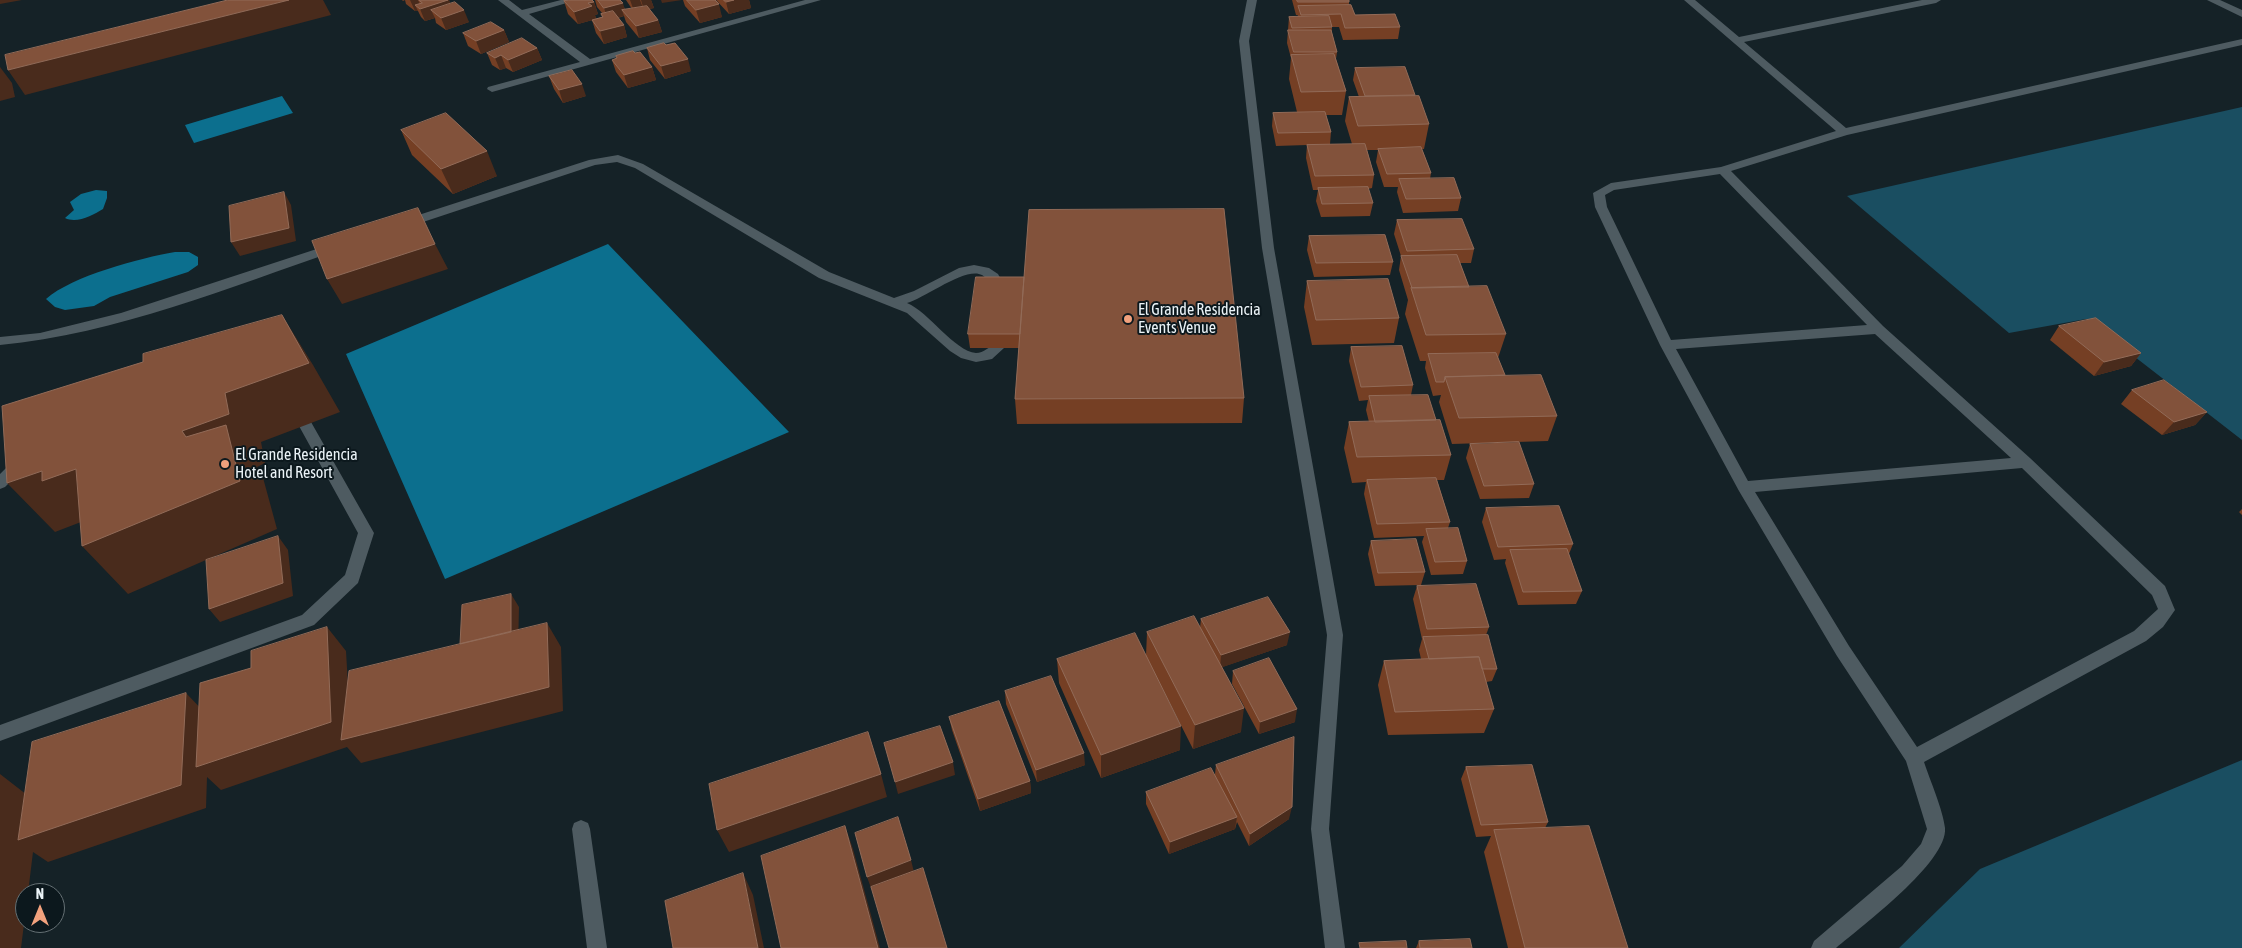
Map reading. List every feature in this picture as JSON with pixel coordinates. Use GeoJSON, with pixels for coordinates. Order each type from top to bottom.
{"type":"FeatureCollection","features":[{"type":"Feature","properties":{"kind":"street"},"geometry":{"type":"LineString","coordinates":[[503,0],[589,63]]}},
{"type":"Feature","properties":{"kind":"street"},"geometry":{"type":"LineString","coordinates":[[521,13],[572,0]]}},
{"type":"Feature","properties":{"kind":"street"},"geometry":{"type":"LineString","coordinates":[[492,89],[816,0]]}},
{"type":"Feature","properties":{"kind":"street"},"geometry":{"type":"LineString","coordinates":[[1252,0],[1244,41],[1268,248],[1335,635],[1320,829],[1335,948]]}},
{"type":"Feature","properties":{"kind":"street"},"geometry":{"type":"LineString","coordinates":[[1690,0],[1844,132]]}},
{"type":"Feature","properties":{"kind":"street"},"geometry":{"type":"LineString","coordinates":[[1738,40],[1936,0]]}},
{"type":"Feature","properties":{"kind":"street"},"geometry":{"type":"LineString","coordinates":[[2212,0],[2242,14]]}},
{"type":"Feature","properties":{"kind":"street"},"geometry":{"type":"LineString","coordinates":[[1821,948],[1902,880],[1928,850],[1936,829],[1914,758],[1843,651],[1744,487],[1667,345],[1604,213],[1598,197],[1599,193],[1611,187],[1723,170],[1844,132],[2242,42]]}},
{"type":"Feature","properties":{"kind":"street"},"geometry":{"type":"LineString","coordinates":[[396,227],[593,162],[618,158],[639,166],[824,276],[892,302],[917,314],[954,348],[966,355],[977,357],[992,354],[997,348]]}},
{"type":"Feature","properties":{"kind":"street"},"geometry":{"type":"LineString","coordinates":[[1723,170],[1878,329],[2025,462],[2159,591],[2167,610],[2159,622],[2144,634],[1914,758]]}},
{"type":"Feature","properties":{"kind":"street"},"geometry":{"type":"LineString","coordinates":[[0,341],[40,337],[124,317],[349,242]]}},
{"type":"Feature","properties":{"kind":"street"},"geometry":{"type":"LineString","coordinates":[[892,302],[919,294],[959,271],[976,269],[989,272],[997,279],[1001,290]]}},
{"type":"Feature","properties":{"kind":"street"},"geometry":{"type":"LineString","coordinates":[[1667,345],[1878,329]]}},
{"type":"Feature","properties":{"kind":"street"},"geometry":{"type":"LineString","coordinates":[[0,733],[308,620],[352,578],[366,533],[306,426]]}},
{"type":"Feature","properties":{"kind":"street"},"geometry":{"type":"LineString","coordinates":[[0,483],[33,450]]}},
{"type":"Feature","properties":{"kind":"street"},"geometry":{"type":"LineString","coordinates":[[1744,487],[2025,462]]}},
{"type":"Feature","properties":{"kind":"street"},"geometry":{"type":"LineString","coordinates":[[581,829],[597,948]]}},
{"type":"Feature","properties":{"kind":"shaded area"},"geometry":{"type":"Polygon","coordinates":[[[282,96],[293,113],[194,143],[185,125],[282,96]]]}},
{"type":"Feature","properties":{"kind":"shaded area"},"geometry":{"type":"Polygon","coordinates":[[[2242,107],[2242,440],[2086,319],[2009,333],[1847,196],[2242,107]]]}},
{"type":"Feature","properties":{"kind":"shaded area"},"geometry":{"type":"Polygon","coordinates":[[[96,190],[107,191],[107,198],[103,209],[80,219],[70,220],[65,218],[74,210],[70,202],[81,194],[96,190]]]}},
{"type":"Feature","properties":{"kind":"shaded area"},"geometry":{"type":"Polygon","coordinates":[[[608,244],[789,432],[445,579],[346,354],[608,244]]]}},
{"type":"Feature","properties":{"kind":"shaded area"},"geometry":{"type":"Polygon","coordinates":[[[175,252],[189,252],[198,257],[198,265],[188,272],[110,297],[94,306],[65,310],[55,307],[46,299],[72,283],[107,269],[175,252]]]}},
{"type":"Feature","properties":{"kind":"shaded area"},"geometry":{"type":"Polygon","coordinates":[[[2242,760],[2242,948],[1899,948],[1980,869],[2242,760]]]}},
{"type":"Feature","properties":{"kind":"building"},"geometry":{"type":"Polygon","coordinates":[[[228,0],[289,0],[8,70],[5,55],[228,0]]]}},
{"type":"Feature","properties":{"kind":"building"},"geometry":{"type":"Polygon","coordinates":[[[419,0],[448,0],[420,9],[415,5],[422,3],[419,0]]]}},
{"type":"Feature","properties":{"kind":"building"},"geometry":{"type":"Polygon","coordinates":[[[592,0],[594,2],[588,3],[592,6],[574,12],[564,1],[592,0]]]}},
{"type":"Feature","properties":{"kind":"building"},"geometry":{"type":"Polygon","coordinates":[[[598,0],[620,0],[623,3],[604,8],[598,0]]]}},
{"type":"Feature","properties":{"kind":"building"},"geometry":{"type":"Polygon","coordinates":[[[687,0],[715,0],[719,4],[696,10],[687,0]]]}},
{"type":"Feature","properties":{"kind":"building"},"geometry":{"type":"Polygon","coordinates":[[[1297,0],[1349,0],[1349,2],[1298,2],[1297,0]]]}},
{"type":"Feature","properties":{"kind":"building"},"geometry":{"type":"Polygon","coordinates":[[[455,2],[464,10],[441,18],[431,10],[455,2]]]}},
{"type":"Feature","properties":{"kind":"building"},"geometry":{"type":"Polygon","coordinates":[[[1351,5],[1355,15],[1395,14],[1400,27],[1345,28],[1341,14],[1301,15],[1298,6],[1351,5]]]}},
{"type":"Feature","properties":{"kind":"building"},"geometry":{"type":"Polygon","coordinates":[[[647,6],[658,20],[636,26],[622,10],[647,6]]]}},
{"type":"Feature","properties":{"kind":"building"},"geometry":{"type":"Polygon","coordinates":[[[613,11],[624,25],[600,31],[592,20],[603,17],[601,14],[613,11]]]}},
{"type":"Feature","properties":{"kind":"building"},"geometry":{"type":"Polygon","coordinates":[[[1329,16],[1332,27],[1292,28],[1289,17],[1329,16]]]}},
{"type":"Feature","properties":{"kind":"building"},"geometry":{"type":"Polygon","coordinates":[[[491,22],[504,30],[476,41],[463,33],[491,22]]]}},
{"type":"Feature","properties":{"kind":"building"},"geometry":{"type":"Polygon","coordinates":[[[1288,30],[1331,30],[1337,52],[1294,52],[1288,30]]]}},
{"type":"Feature","properties":{"kind":"building"},"geometry":{"type":"Polygon","coordinates":[[[522,38],[537,48],[508,60],[501,55],[495,58],[487,53],[522,38]]]}},
{"type":"Feature","properties":{"kind":"building"},"geometry":{"type":"Polygon","coordinates":[[[664,43],[666,45],[675,43],[688,59],[661,66],[647,48],[664,43]]]}},
{"type":"Feature","properties":{"kind":"building"},"geometry":{"type":"Polygon","coordinates":[[[633,51],[635,53],[640,52],[652,67],[624,75],[612,60],[617,58],[616,56],[633,51]]]}},
{"type":"Feature","properties":{"kind":"building"},"geometry":{"type":"Polygon","coordinates":[[[1334,54],[1346,91],[1301,92],[1291,55],[1334,54]]]}},
{"type":"Feature","properties":{"kind":"building"},"geometry":{"type":"Polygon","coordinates":[[[1405,67],[1415,95],[1365,96],[1355,68],[1405,67]]]}},
{"type":"Feature","properties":{"kind":"building"},"geometry":{"type":"Polygon","coordinates":[[[572,70],[582,84],[559,90],[549,76],[572,70]]]}},
{"type":"Feature","properties":{"kind":"building"},"geometry":{"type":"Polygon","coordinates":[[[1419,96],[1429,124],[1358,126],[1349,97],[1419,96]]]}},
{"type":"Feature","properties":{"kind":"building"},"geometry":{"type":"Polygon","coordinates":[[[1325,112],[1331,132],[1278,133],[1273,113],[1325,112]]]}},
{"type":"Feature","properties":{"kind":"building"},"geometry":{"type":"Polygon","coordinates":[[[446,113],[487,151],[441,169],[401,130],[446,113]]]}},
{"type":"Feature","properties":{"kind":"building"},"geometry":{"type":"Polygon","coordinates":[[[1365,144],[1374,175],[1315,176],[1307,145],[1365,144]]]}},
{"type":"Feature","properties":{"kind":"building"},"geometry":{"type":"Polygon","coordinates":[[[1421,147],[1431,173],[1387,174],[1378,149],[1421,147]]]}},
{"type":"Feature","properties":{"kind":"building"},"geometry":{"type":"Polygon","coordinates":[[[1454,178],[1461,198],[1406,199],[1399,179],[1454,178]]]}},
{"type":"Feature","properties":{"kind":"building"},"geometry":{"type":"Polygon","coordinates":[[[1368,187],[1373,203],[1322,204],[1318,188],[1368,187]]]}},
{"type":"Feature","properties":{"kind":"building"},"geometry":{"type":"Polygon","coordinates":[[[284,192],[289,228],[231,242],[229,206],[284,192]]]}},
{"type":"Feature","properties":{"kind":"building"},"geometry":{"type":"Polygon","coordinates":[[[418,208],[435,244],[327,279],[312,241],[418,208]]]}},
{"type":"Feature","properties":{"kind":"building","name":"El Grande Residencia Events Venue"},"geometry":{"type":"Polygon","coordinates":[[[1224,209],[1244,398],[1015,399],[1029,210],[1224,209]]]}},
{"type":"Feature","properties":{"kind":"building"},"geometry":{"type":"Polygon","coordinates":[[[1462,219],[1474,249],[1407,251],[1397,220],[1462,219]]]}},
{"type":"Feature","properties":{"kind":"building"},"geometry":{"type":"Polygon","coordinates":[[[1385,235],[1393,262],[1316,263],[1309,236],[1385,235]]]}},
{"type":"Feature","properties":{"kind":"building"},"geometry":{"type":"Polygon","coordinates":[[[1457,255],[1469,287],[1412,288],[1401,256],[1457,255]]]}},
{"type":"Feature","properties":{"kind":"building"},"geometry":{"type":"Polygon","coordinates":[[[976,277],[1024,277],[1020,334],[968,334],[976,277]]]}},
{"type":"Feature","properties":{"kind":"building"},"geometry":{"type":"Polygon","coordinates":[[[1388,279],[1399,318],[1316,320],[1307,281],[1388,279]]]}},
{"type":"Feature","properties":{"kind":"building"},"geometry":{"type":"Polygon","coordinates":[[[1487,286],[1506,334],[1426,335],[1411,288],[1487,286]]]}},
{"type":"Feature","properties":{"kind":"building"},"geometry":{"type":"Polygon","coordinates":[[[282,315],[309,363],[225,393],[229,414],[182,431],[186,437],[226,425],[240,481],[82,546],[76,469],[42,481],[42,471],[7,483],[2,406],[143,362],[143,354],[282,315]]]}},
{"type":"Feature","properties":{"kind":"building"},"geometry":{"type":"Polygon","coordinates":[[[2096,318],[2141,353],[2104,362],[2059,326],[2096,318]]]}},
{"type":"Feature","properties":{"kind":"building"},"geometry":{"type":"Polygon","coordinates":[[[1402,346],[1413,385],[1361,387],[1351,347],[1402,346]]]}},
{"type":"Feature","properties":{"kind":"building"},"geometry":{"type":"Polygon","coordinates":[[[1496,353],[1505,375],[1445,377],[1444,382],[1436,382],[1428,354],[1496,353]]]}},
{"type":"Feature","properties":{"kind":"building"},"geometry":{"type":"Polygon","coordinates":[[[1541,375],[1557,416],[1459,418],[1445,377],[1541,375]]]}},
{"type":"Feature","properties":{"kind":"building"},"geometry":{"type":"Polygon","coordinates":[[[2164,380],[2207,412],[2174,422],[2132,390],[2164,380]]]}},
{"type":"Feature","properties":{"kind":"building"},"geometry":{"type":"Polygon","coordinates":[[[1428,395],[1436,420],[1375,422],[1369,396],[1428,395]]]}},
{"type":"Feature","properties":{"kind":"building"},"geometry":{"type":"Polygon","coordinates":[[[1440,420],[1451,455],[1357,457],[1349,422],[1440,420]]]}},
{"type":"Feature","properties":{"kind":"building"},"geometry":{"type":"Polygon","coordinates":[[[1519,442],[1534,484],[1484,486],[1470,444],[1519,442]]]}},
{"type":"Feature","properties":{"kind":"building"},"geometry":{"type":"Polygon","coordinates":[[[1436,478],[1450,522],[1377,524],[1367,480],[1436,478]]]}},
{"type":"Feature","properties":{"kind":"building"},"geometry":{"type":"Polygon","coordinates":[[[1559,506],[1573,544],[1498,547],[1486,508],[1559,506]]]}},
{"type":"Feature","properties":{"kind":"building"},"geometry":{"type":"Polygon","coordinates":[[[1458,528],[1467,561],[1435,562],[1426,529],[1458,528]]]}},
{"type":"Feature","properties":{"kind":"building"},"geometry":{"type":"Polygon","coordinates":[[[278,536],[283,583],[209,609],[206,560],[278,536]]]}},
{"type":"Feature","properties":{"kind":"building"},"geometry":{"type":"Polygon","coordinates":[[[1416,539],[1425,572],[1378,573],[1371,541],[1416,539]]]}},
{"type":"Feature","properties":{"kind":"building"},"geometry":{"type":"Polygon","coordinates":[[[1567,549],[1582,591],[1523,592],[1510,550],[1567,549]]]}},
{"type":"Feature","properties":{"kind":"building"},"geometry":{"type":"Polygon","coordinates":[[[1476,584],[1489,627],[1427,629],[1417,586],[1476,584]]]}},
{"type":"Feature","properties":{"kind":"building"},"geometry":{"type":"Polygon","coordinates":[[[511,594],[511,632],[460,644],[462,605],[511,594]]]}},
{"type":"Feature","properties":{"kind":"building"},"geometry":{"type":"Polygon","coordinates":[[[1268,597],[1290,632],[1221,655],[1201,619],[1268,597]]]}},
{"type":"Feature","properties":{"kind":"building"},"geometry":{"type":"Polygon","coordinates":[[[1194,616],[1244,708],[1195,725],[1147,632],[1194,616]]]}},
{"type":"Feature","properties":{"kind":"building"},"geometry":{"type":"Polygon","coordinates":[[[547,623],[549,687],[341,740],[349,671],[547,623]]]}},
{"type":"Feature","properties":{"kind":"building"},"geometry":{"type":"Polygon","coordinates":[[[327,627],[331,722],[196,767],[200,683],[251,668],[251,651],[327,627]]]}},
{"type":"Feature","properties":{"kind":"building"},"geometry":{"type":"Polygon","coordinates":[[[1135,633],[1181,726],[1101,755],[1057,659],[1135,633]]]}},
{"type":"Feature","properties":{"kind":"building"},"geometry":{"type":"Polygon","coordinates":[[[1488,635],[1497,669],[1482,669],[1479,657],[1429,659],[1423,637],[1488,635]]]}},
{"type":"Feature","properties":{"kind":"building"},"geometry":{"type":"Polygon","coordinates":[[[1479,657],[1494,709],[1395,712],[1384,661],[1479,657]]]}},
{"type":"Feature","properties":{"kind":"building"},"geometry":{"type":"Polygon","coordinates":[[[1269,658],[1297,709],[1260,722],[1233,671],[1269,658]]]}},
{"type":"Feature","properties":{"kind":"building"},"geometry":{"type":"Polygon","coordinates":[[[1051,676],[1084,753],[1036,770],[1005,691],[1051,676]]]}},
{"type":"Feature","properties":{"kind":"building"},"geometry":{"type":"Polygon","coordinates":[[[186,693],[181,785],[18,840],[32,742],[186,693]]]}},
{"type":"Feature","properties":{"kind":"building"},"geometry":{"type":"Polygon","coordinates":[[[999,701],[1030,781],[978,799],[949,717],[999,701]]]}},
{"type":"Feature","properties":{"kind":"building"},"geometry":{"type":"Polygon","coordinates":[[[940,726],[953,762],[895,782],[884,743],[940,726]]]}},
{"type":"Feature","properties":{"kind":"building"},"geometry":{"type":"Polygon","coordinates":[[[868,732],[881,774],[717,830],[709,784],[868,732]]]}},
{"type":"Feature","properties":{"kind":"building"},"geometry":{"type":"Polygon","coordinates":[[[1294,737],[1292,807],[1250,834],[1216,765],[1294,737]]]}},
{"type":"Feature","properties":{"kind":"building"},"geometry":{"type":"Polygon","coordinates":[[[1532,765],[1548,822],[1481,825],[1466,767],[1532,765]]]}},
{"type":"Feature","properties":{"kind":"building"},"geometry":{"type":"Polygon","coordinates":[[[1211,768],[1237,817],[1170,842],[1146,792],[1211,768]]]}},
{"type":"Feature","properties":{"kind":"building"},"geometry":{"type":"Polygon","coordinates":[[[898,817],[911,860],[867,877],[855,833],[898,817]]]}},
{"type":"Feature","properties":{"kind":"building"},"geometry":{"type":"Polygon","coordinates":[[[845,826],[878,948],[781,948],[761,856],[845,826]]]}},
{"type":"Feature","properties":{"kind":"building"},"geometry":{"type":"Polygon","coordinates":[[[1589,826],[1628,948],[1525,948],[1494,830],[1589,826]]]}},
{"type":"Feature","properties":{"kind":"building"},"geometry":{"type":"Polygon","coordinates":[[[923,868],[947,948],[889,948],[871,887],[923,868]]]}},
{"type":"Feature","properties":{"kind":"building"},"geometry":{"type":"Polygon","coordinates":[[[743,873],[758,948],[673,948],[665,901],[743,873]]]}},
{"type":"Feature","properties":{"kind":"building"},"geometry":{"type":"Polygon","coordinates":[[[1470,939],[1472,948],[1420,948],[1419,941],[1470,939]]]}},
{"type":"Feature","properties":{"kind":"building"},"geometry":{"type":"Polygon","coordinates":[[[1406,941],[1407,948],[1360,948],[1359,943],[1406,941]]]}},
{"type":"Feature","properties":{"kind":"place","name":"El Grande Residencia Events Venue"},"geometry":{"type":"Point","coordinates":[1128,319]}},
{"type":"Feature","properties":{"kind":"place","name":"El Grande Residencia Hotel and Resort"},"geometry":{"type":"Point","coordinates":[225,464]}}]}
